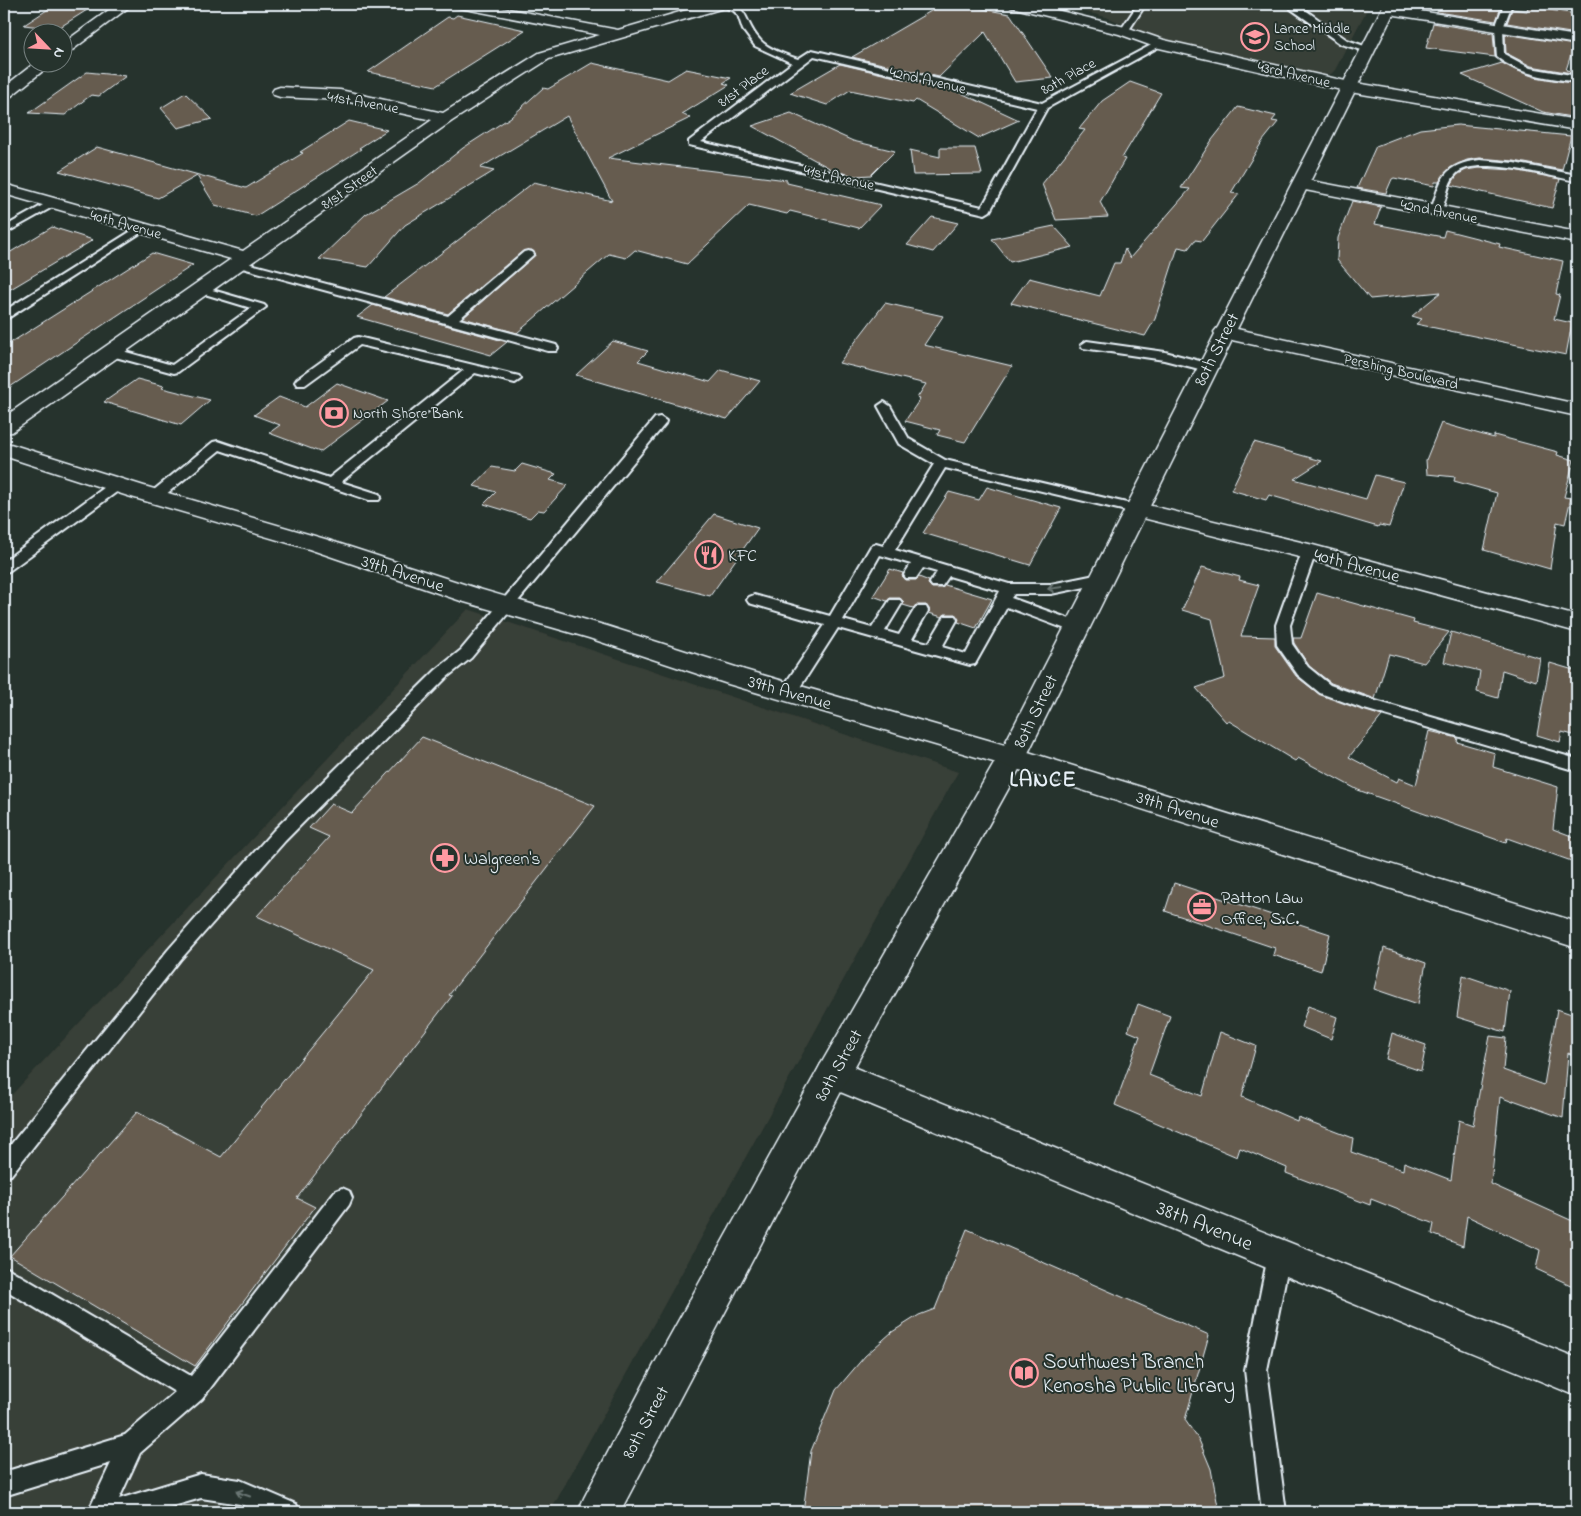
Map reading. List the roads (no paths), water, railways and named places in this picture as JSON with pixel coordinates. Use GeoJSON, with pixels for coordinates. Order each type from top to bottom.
{"type":"FeatureCollection","features":[{"type":"Feature","properties":{"kind":"street"},"geometry":{"type":"LineString","coordinates":[[72,44],[126,4]]}},
{"type":"Feature","properties":{"kind":"street"},"geometry":{"type":"LineString","coordinates":[[460,4],[616,34]]}},
{"type":"Feature","properties":{"kind":"street","name":"81st Street"},"geometry":{"type":"LineString","coordinates":[[4,427],[446,118],[544,56],[722,4]]}},
{"type":"Feature","properties":{"kind":"street","name":"43rd Avenue"},"geometry":{"type":"LineString","coordinates":[[1016,4],[1043,6],[1160,44],[1350,87],[1577,125]]}},
{"type":"Feature","properties":{"kind":"street"},"geometry":{"type":"LineString","coordinates":[[1390,7],[1499,28],[1577,40]]}},
{"type":"Feature","properties":{"kind":"street","name":"80th Street"},"geometry":{"type":"LineString","coordinates":[[598,1512],[833,1074],[1012,757],[1224,332],[1390,7]]}},
{"type":"Feature","properties":{"kind":"street"},"geometry":{"type":"LineString","coordinates":[[4,94],[34,72]]}},
{"type":"Feature","properties":{"kind":"street","name":"41st Avenue"},"geometry":{"type":"LineString","coordinates":[[280,92],[340,95],[446,118]]}},
{"type":"Feature","properties":{"kind":"street","name":"42nd Avenue"},"geometry":{"type":"LineString","coordinates":[[1301,184],[1577,238]]}},
{"type":"Feature","properties":{"kind":"street","name":"40th Avenue"},"geometry":{"type":"LineString","coordinates":[[4,189],[141,228],[243,261]]}},
{"type":"Feature","properties":{"kind":"street","name":"Pershing Boulevard"},"geometry":{"type":"LineString","coordinates":[[1224,332],[1577,410]]}},
{"type":"Feature","properties":{"kind":"street","name":"39th Avenue"},"geometry":{"type":"LineString","coordinates":[[4,448],[154,497],[317,544],[506,606],[1012,757],[1577,935]]}},
{"type":"Feature","properties":{"kind":"street","name":"40th Avenue"},"geometry":{"type":"LineString","coordinates":[[1135,509],[1309,552],[1577,624]]}},
{"type":"Feature","properties":{"kind":"street","name":"38th Avenue"},"geometry":{"type":"LineString","coordinates":[[833,1074],[1577,1377]]}},
{"type":"Feature","properties":{"kind":"lane"},"geometry":{"type":"LineString","coordinates":[[722,4],[737,9],[742,14],[747,30],[758,44],[784,58],[800,63]]}},
{"type":"Feature","properties":{"kind":"lane"},"geometry":{"type":"LineString","coordinates":[[1124,31],[1142,4]]}},
{"type":"Feature","properties":{"kind":"lane"},"geometry":{"type":"LineString","coordinates":[[1293,4],[1294,7],[1344,42],[1368,49]]}},
{"type":"Feature","properties":{"kind":"lane"},"geometry":{"type":"LineString","coordinates":[[1508,4],[1499,28],[1500,55],[1509,63],[1538,73],[1577,80]]}},
{"type":"Feature","properties":{"kind":"lane","name":"80th Place"},"geometry":{"type":"LineString","coordinates":[[984,211],[1043,106],[1160,44]]}},
{"type":"Feature","properties":{"kind":"lane","name":"81st Place"},"geometry":{"type":"LineString","coordinates":[[692,143],[812,53]]}},
{"type":"Feature","properties":{"kind":"lane","name":"42nd Avenue"},"geometry":{"type":"LineString","coordinates":[[812,53],[1043,106]]}},
{"type":"Feature","properties":{"kind":"lane","name":"41st Avenue"},"geometry":{"type":"LineString","coordinates":[[692,143],[984,211]]}},
{"type":"Feature","properties":{"kind":"lane"},"geometry":{"type":"LineString","coordinates":[[1436,211],[1446,181],[1453,169],[1466,164],[1506,165],[1577,178]]}},
{"type":"Feature","properties":{"kind":"lane"},"geometry":{"type":"LineString","coordinates":[[4,231],[52,202]]}},
{"type":"Feature","properties":{"kind":"lane"},"geometry":{"type":"LineString","coordinates":[[4,316],[141,228]]}},
{"type":"Feature","properties":{"kind":"lane"},"geometry":{"type":"LineString","coordinates":[[450,320],[528,254]]}},
{"type":"Feature","properties":{"kind":"lane"},"geometry":{"type":"LineString","coordinates":[[243,261],[552,348]]}},
{"type":"Feature","properties":{"kind":"lane"},"geometry":{"type":"LineString","coordinates":[[112,352],[174,369],[260,307],[202,290]]}},
{"type":"Feature","properties":{"kind":"lane"},"geometry":{"type":"LineString","coordinates":[[302,382],[358,341],[515,379]]}},
{"type":"Feature","properties":{"kind":"lane"},"geometry":{"type":"LineString","coordinates":[[1087,345],[1165,356],[1207,367]]}},
{"type":"Feature","properties":{"kind":"lane"},"geometry":{"type":"LineString","coordinates":[[331,483],[473,369]]}},
{"type":"Feature","properties":{"kind":"lane"},"geometry":{"type":"LineString","coordinates":[[884,406],[904,441],[941,463],[1135,509]]}},
{"type":"Feature","properties":{"kind":"lane"},"geometry":{"type":"LineString","coordinates":[[4,1168],[174,954],[279,836],[441,674],[466,654],[660,421]]}},
{"type":"Feature","properties":{"kind":"lane"},"geometry":{"type":"LineString","coordinates":[[154,497],[218,445],[374,497]]}},
{"type":"Feature","properties":{"kind":"lane"},"geometry":{"type":"LineString","coordinates":[[887,552],[941,463]]}},
{"type":"Feature","properties":{"kind":"lane"},"geometry":{"type":"LineString","coordinates":[[4,568],[117,485]]}},
{"type":"Feature","properties":{"kind":"lane"},"geometry":{"type":"LineString","coordinates":[[789,692],[834,622],[876,549],[945,570],[971,585],[1006,595],[1076,627]]}},
{"type":"Feature","properties":{"kind":"lane"},"geometry":{"type":"LineString","coordinates":[[1309,552],[1283,625],[1285,644],[1303,671],[1326,690],[1367,704],[1577,764]]}},
{"type":"Feature","properties":{"kind":"lane"},"geometry":{"type":"LineString","coordinates":[[911,575],[919,562]]}},
{"type":"Feature","properties":{"kind":"lane"},"geometry":{"type":"LineString","coordinates":[[937,583],[945,570]]}},
{"type":"Feature","properties":{"kind":"lane"},"geometry":{"type":"LineString","coordinates":[[1006,595],[1051,589],[1100,579]]}},
{"type":"Feature","properties":{"kind":"lane"},"geometry":{"type":"LineString","coordinates":[[754,600],[970,660],[1006,595]]}},
{"type":"Feature","properties":{"kind":"lane"},"geometry":{"type":"LineString","coordinates":[[876,634],[895,603]]}},
{"type":"Feature","properties":{"kind":"lane"},"geometry":{"type":"LineString","coordinates":[[903,641],[921,611]]}},
{"type":"Feature","properties":{"kind":"lane"},"geometry":{"type":"LineString","coordinates":[[933,650],[950,620]]}},
{"type":"Feature","properties":{"kind":"lane"},"geometry":{"type":"LineString","coordinates":[[100,1512],[132,1445],[194,1391],[342,1198]]}},
{"type":"Feature","properties":{"kind":"lane"},"geometry":{"type":"LineString","coordinates":[[1274,1512],[1256,1370],[1279,1256]]}},
{"type":"Feature","properties":{"kind":"lane"},"geometry":{"type":"LineString","coordinates":[[4,1277],[194,1391]]}},
{"type":"Feature","properties":{"kind":"lane"},"geometry":{"type":"LineString","coordinates":[[4,1484],[132,1445]]}},
{"type":"Feature","properties":{"kind":"lane"},"geometry":{"type":"LineString","coordinates":[[114,1512],[201,1486],[240,1492],[288,1512]]}},
{"type":"Feature","properties":{"kind":"place","name":"Lance Middle School"},"geometry":{"type":"Point","coordinates":[1255,37]}},
{"type":"Feature","properties":{"kind":"place","name":"North Shore Bank"},"geometry":{"type":"Point","coordinates":[334,413]}},
{"type":"Feature","properties":{"kind":"place","name":"KFC"},"geometry":{"type":"Point","coordinates":[709,555]}},
{"type":"Feature","properties":{"kind":"place","name":"Walgreen's"},"geometry":{"type":"Point","coordinates":[445,858]}},
{"type":"Feature","properties":{"kind":"place","name":"Patton Law Office, S.C."},"geometry":{"type":"Point","coordinates":[1202,907]}},
{"type":"Feature","properties":{"kind":"place","name":"Southwest Branch Kenosha Public Library"},"geometry":{"type":"Point","coordinates":[1024,1373]}},
{"type":"Feature","properties":{"kind":"district","name":"LANCE"},"geometry":{"type":"Point","coordinates":[1043,778]}}]}
